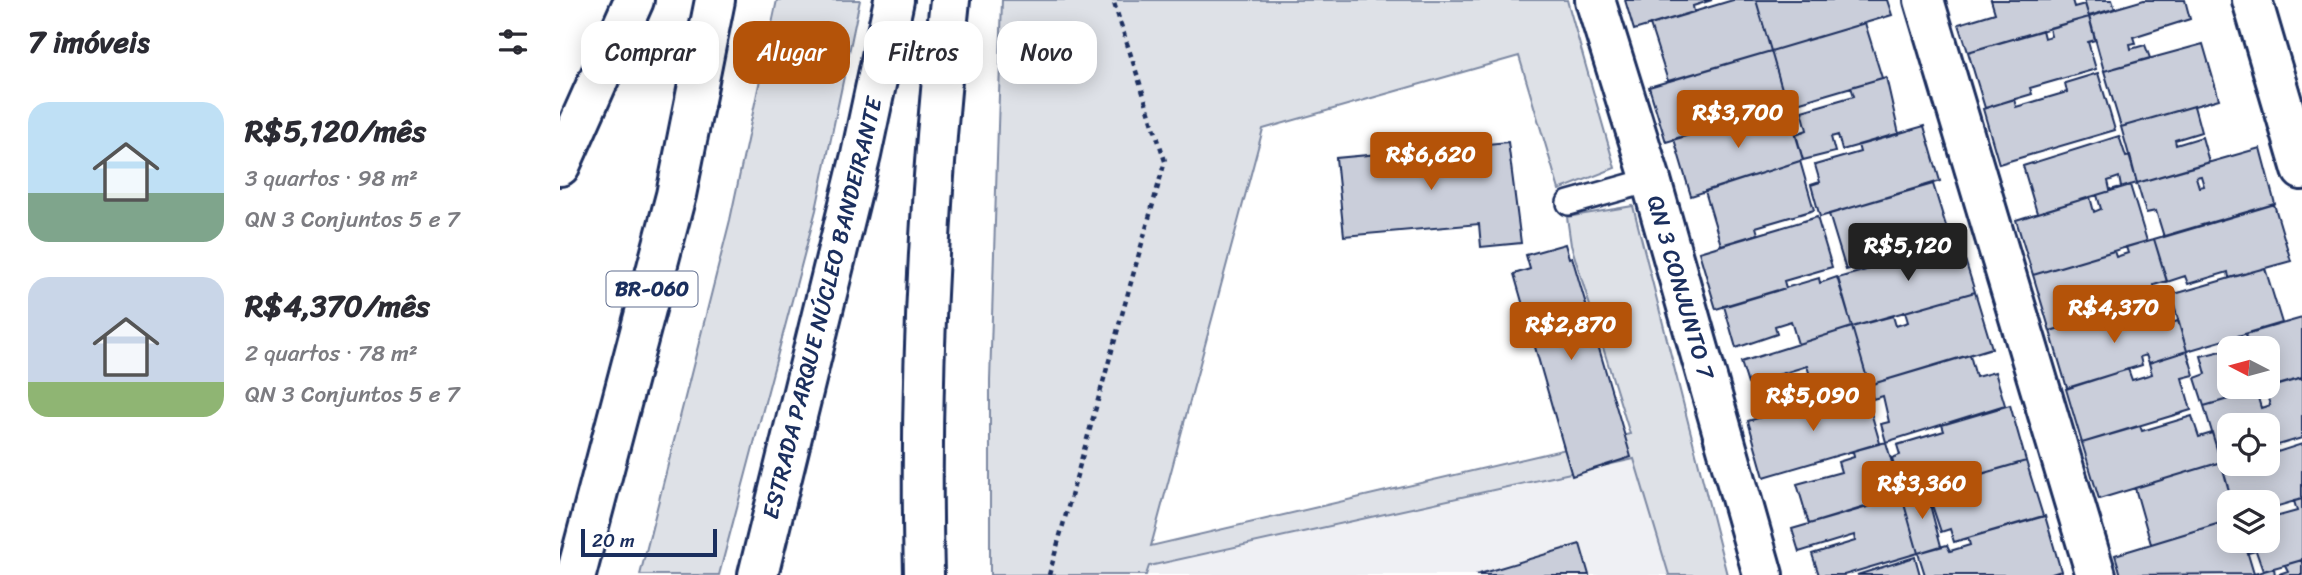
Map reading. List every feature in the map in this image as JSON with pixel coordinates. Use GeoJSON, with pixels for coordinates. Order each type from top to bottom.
{"type":"FeatureCollection","features":[{"type":"Feature","properties":{"kind":"main road"},"geometry":{"type":"LineString","coordinates":[[560,166],[634,0]]}},
{"type":"Feature","properties":{"kind":"main road","name":"BR-060"},"geometry":{"type":"LineString","coordinates":[[576,575],[676,195],[715,0]]}},
{"type":"Feature","properties":{"kind":"main road","name":"ESTRADA PARQUE NÚCLEO BANDEIRANTE"},"geometry":{"type":"LineString","coordinates":[[758,575],[861,155],[894,0]]}},
{"type":"Feature","properties":{"kind":"main road"},"geometry":{"type":"LineString","coordinates":[[924,575],[923,408],[926,273],[937,120],[950,0]]}},
{"type":"Feature","properties":{"kind":"main road","name":"QN 3 CONJUNTO 7"},"geometry":{"type":"LineString","coordinates":[[1595,0],[1651,180],[1763,575]]}},
{"type":"Feature","properties":{"kind":"main road"},"geometry":{"type":"LineString","coordinates":[[1924,0],[2096,575]]}},
{"type":"Feature","properties":{"kind":"main road"},"geometry":{"type":"LineString","coordinates":[[2252,0],[2302,170]]}},
{"type":"Feature","properties":{"kind":"lane"},"geometry":{"type":"LineString","coordinates":[[1569,203],[1651,180]]}},
{"type":"Feature","properties":{"kind":"path"},"geometry":{"type":"LineString","coordinates":[[1049,575],[1165,161],[1113,0]]}},
{"type":"Feature","properties":{"kind":"shaded area"},"geometry":{"type":"Polygon","coordinates":[[[777,0],[860,0],[850,48],[850,21],[773,21],[777,0]]]}},
{"type":"Feature","properties":{"kind":"shaded area"},"geometry":{"type":"Polygon","coordinates":[[[1002,0],[1567,0],[1615,168],[1559,190],[1519,56],[1263,129],[1151,546],[1630,434],[1571,245],[1567,217],[1633,206],[1727,575],[1669,575],[1634,459],[1149,566],[1146,575],[990,575],[990,380],[999,84],[1097,84],[1097,21],[1001,21],[1002,0]]]}},
{"type":"Feature","properties":{"kind":"shaded area"},"geometry":{"type":"Polygon","coordinates":[[[759,84],[842,84],[816,210],[719,575],[640,575],[730,220],[759,84]]]}},
{"type":"Feature","properties":{"kind":"shaded area"},"geometry":{"type":"Polygon","coordinates":[[[1634,459],[1669,575],[1146,575],[1149,566],[1634,459]]]}},
{"type":"Feature","properties":{"kind":"building"},"geometry":{"type":"Polygon","coordinates":[[[1625,0],[1712,0],[1693,6],[1694,12],[1634,30],[1625,0]]]}},
{"type":"Feature","properties":{"kind":"building"},"geometry":{"type":"Polygon","coordinates":[[[1733,0],[1756,0],[1771,51],[1668,81],[1650,25],[1733,0]]]}},
{"type":"Feature","properties":{"kind":"building"},"geometry":{"type":"Polygon","coordinates":[[[1756,0],[1887,0],[1892,15],[1771,51],[1756,0]]]}},
{"type":"Feature","properties":{"kind":"building"},"geometry":{"type":"Polygon","coordinates":[[[1991,0],[2072,0],[2074,7],[2085,4],[2089,17],[1968,52],[1959,24],[1995,13],[1991,0]]]}},
{"type":"Feature","properties":{"kind":"building"},"geometry":{"type":"Polygon","coordinates":[[[2084,0],[2112,0],[2115,9],[2089,17],[2084,0]]]}},
{"type":"Feature","properties":{"kind":"building"},"geometry":{"type":"Polygon","coordinates":[[[2144,0],[2185,0],[2190,19],[2133,37],[2135,43],[2130,44],[2131,49],[2145,45],[2150,58],[2104,71],[2089,16],[2144,0]]]}},
{"type":"Feature","properties":{"kind":"building"},"geometry":{"type":"Polygon","coordinates":[[[2089,17],[2095,40],[2088,42],[2096,69],[2030,88],[2032,94],[1985,108],[1968,52],[2042,30],[2044,38],[2051,36],[2049,28],[2089,17]]]}},
{"type":"Feature","properties":{"kind":"building"},"geometry":{"type":"Polygon","coordinates":[[[1865,23],[1882,78],[1787,106],[1771,51],[1865,23]]]}},
{"type":"Feature","properties":{"kind":"building"},"geometry":{"type":"Polygon","coordinates":[[[2203,44],[2219,99],[2121,127],[2104,71],[2203,44]]]}},
{"type":"Feature","properties":{"kind":"building"},"geometry":{"type":"Polygon","coordinates":[[[1771,51],[1787,106],[1666,142],[1649,87],[1771,51]]]}},
{"type":"Feature","properties":{"kind":"building"},"geometry":{"type":"Polygon","coordinates":[[[2098,73],[2115,130],[1999,164],[1983,109],[2014,99],[2016,107],[2067,92],[2065,83],[2098,73]]]}},
{"type":"Feature","properties":{"kind":"building"},"geometry":{"type":"Polygon","coordinates":[[[1886,77],[1899,134],[1842,150],[1838,135],[1831,137],[1835,152],[1803,160],[1796,134],[1807,130],[1802,111],[1854,96],[1851,87],[1886,77]]]}},
{"type":"Feature","properties":{"kind":"building"},"geometry":{"type":"Polygon","coordinates":[[[1787,106],[1803,160],[1691,196],[1674,139],[1787,106]]]}},
{"type":"Feature","properties":{"kind":"building"},"geometry":{"type":"Polygon","coordinates":[[[2194,106],[2201,132],[2175,140],[2176,145],[2202,137],[2209,162],[2137,183],[2121,127],[2194,106]]]}},
{"type":"Feature","properties":{"kind":"building"},"geometry":{"type":"Polygon","coordinates":[[[1924,126],[1940,181],[1820,217],[1811,185],[1820,182],[1815,165],[1860,152],[1858,145],[1924,126]]]}},
{"type":"Feature","properties":{"kind":"building"},"geometry":{"type":"Polygon","coordinates":[[[2119,136],[2126,157],[2130,156],[2137,183],[2037,213],[2023,166],[2119,136]],[[2119,177],[2108,181],[2110,190],[2121,187],[2119,177]]]}},
{"type":"Feature","properties":{"kind":"building"},"geometry":{"type":"Polygon","coordinates":[[[1508,142],[1521,243],[1481,247],[1479,224],[1344,236],[1336,158],[1508,142]]]}},
{"type":"Feature","properties":{"kind":"building"},"geometry":{"type":"Polygon","coordinates":[[[2260,148],[2275,204],[2164,237],[2156,211],[2146,213],[2137,183],[2260,148]],[[2201,176],[2196,177],[2199,187],[2204,186],[2201,176]]]}},
{"type":"Feature","properties":{"kind":"building"},"geometry":{"type":"Polygon","coordinates":[[[1800,161],[1814,210],[1756,227],[1758,234],[1721,245],[1705,191],[1800,161]]]}},
{"type":"Feature","properties":{"kind":"building"},"geometry":{"type":"Polygon","coordinates":[[[1933,184],[1950,239],[1846,270],[1829,214],[1933,184]]]}},
{"type":"Feature","properties":{"kind":"building"},"geometry":{"type":"Polygon","coordinates":[[[2130,185],[2147,241],[2033,275],[2016,220],[2090,197],[2094,212],[2101,209],[2097,195],[2130,185]]]}},
{"type":"Feature","properties":{"kind":"building"},"geometry":{"type":"Polygon","coordinates":[[[2274,204],[2291,261],[2229,278],[2228,272],[2188,284],[2185,276],[2167,282],[2154,239],[2274,204]]]}},
{"type":"Feature","properties":{"kind":"building"},"geometry":{"type":"Polygon","coordinates":[[[1817,217],[1832,267],[1784,281],[1786,288],[1716,309],[1699,252],[1817,217]]]}},
{"type":"Feature","properties":{"kind":"building"},"geometry":{"type":"Polygon","coordinates":[[[1958,237],[1975,292],[1852,327],[1838,278],[1912,257],[1910,250],[1958,237]]]}},
{"type":"Feature","properties":{"kind":"building"},"geometry":{"type":"Polygon","coordinates":[[[2154,239],[2167,281],[2154,285],[2156,292],[2115,304],[2118,311],[2050,331],[2033,275],[2114,251],[2116,257],[2128,253],[2126,247],[2154,239]]]}},
{"type":"Feature","properties":{"kind":"building"},"geometry":{"type":"Polygon","coordinates":[[[1565,244],[1569,258],[1572,257],[1631,457],[1572,476],[1514,274],[1530,269],[1526,255],[1565,244]]]}},
{"type":"Feature","properties":{"kind":"building"},"geometry":{"type":"Polygon","coordinates":[[[2265,268],[2282,323],[2238,336],[2217,336],[2217,342],[2187,351],[2171,295],[2265,268]]]}},
{"type":"Feature","properties":{"kind":"building"},"geometry":{"type":"Polygon","coordinates":[[[1837,277],[1852,327],[1798,344],[1791,321],[1775,326],[1777,334],[1736,348],[1724,306],[1819,278],[1820,283],[1837,277]]]}},
{"type":"Feature","properties":{"kind":"building"},"geometry":{"type":"Polygon","coordinates":[[[1975,292],[1992,348],[1869,385],[1852,327],[1893,316],[1896,326],[1908,322],[1905,312],[1975,292]]]}},
{"type":"Feature","properties":{"kind":"building"},"geometry":{"type":"Polygon","coordinates":[[[2154,306],[2160,326],[2178,321],[2187,351],[2149,363],[2146,355],[2140,357],[2142,365],[2067,388],[2050,331],[2101,316],[2102,320],[2154,306]]]}},
{"type":"Feature","properties":{"kind":"building"},"geometry":{"type":"Polygon","coordinates":[[[2302,318],[2302,378],[2280,384],[2280,336],[2246,334],[2302,318]]]}},
{"type":"Feature","properties":{"kind":"building"},"geometry":{"type":"Polygon","coordinates":[[[1852,327],[1869,385],[1770,415],[1763,393],[1811,379],[1807,366],[1748,384],[1741,362],[1852,327]]]}},
{"type":"Feature","properties":{"kind":"building"},"geometry":{"type":"Polygon","coordinates":[[[2187,351],[2194,375],[2182,378],[2191,410],[2082,443],[2066,389],[2128,369],[2132,380],[2152,374],[2149,363],[2187,351]]]}},
{"type":"Feature","properties":{"kind":"building"},"geometry":{"type":"Polygon","coordinates":[[[2217,352],[2217,399],[2228,399],[2204,406],[2195,378],[2206,374],[2201,356],[2217,352]]]}},
{"type":"Feature","properties":{"kind":"building"},"geometry":{"type":"Polygon","coordinates":[[[1970,355],[1976,377],[1995,372],[2005,405],[1886,442],[1881,424],[1889,422],[1883,396],[1873,399],[1869,385],[1970,355]]]}},
{"type":"Feature","properties":{"kind":"building"},"geometry":{"type":"Polygon","coordinates":[[[2302,378],[2302,438],[2280,444],[2280,413],[2217,413],[2217,449],[2204,406],[2228,399],[2258,399],[2261,408],[2270,405],[2268,399],[2280,399],[2280,385],[2302,378]]]}},
{"type":"Feature","properties":{"kind":"building"},"geometry":{"type":"Polygon","coordinates":[[[1865,392],[1880,443],[1764,477],[1748,421],[1826,398],[1828,404],[1865,392]]]}},
{"type":"Feature","properties":{"kind":"building"},"geometry":{"type":"Polygon","coordinates":[[[2010,405],[2026,461],[1911,494],[1908,481],[1900,484],[1892,458],[1900,455],[1897,445],[1944,431],[1942,425],[2010,405]]]}},
{"type":"Feature","properties":{"kind":"building"},"geometry":{"type":"Polygon","coordinates":[[[2192,416],[2199,437],[2212,433],[2217,449],[2217,463],[2099,499],[2082,443],[2140,426],[2142,431],[2192,416]]]}},
{"type":"Feature","properties":{"kind":"building"},"geometry":{"type":"Polygon","coordinates":[[[1886,442],[1902,497],[1882,503],[1876,483],[1873,484],[1878,503],[1809,524],[1797,484],[1841,472],[1838,462],[1854,457],[1853,451],[1886,442]]]}},
{"type":"Feature","properties":{"kind":"building"},"geometry":{"type":"Polygon","coordinates":[[[2302,444],[2302,499],[2280,505],[2280,490],[2229,490],[2225,476],[2280,476],[2280,451],[2302,444]]]}},
{"type":"Feature","properties":{"kind":"building"},"geometry":{"type":"Polygon","coordinates":[[[2026,461],[2043,516],[1954,542],[1950,529],[1941,532],[1931,502],[1940,500],[1937,487],[2026,461]]]}},
{"type":"Feature","properties":{"kind":"building"},"geometry":{"type":"Polygon","coordinates":[[[2217,463],[2217,476],[2225,476],[2229,490],[2217,490],[2217,524],[2151,544],[2135,488],[2217,463]]]}},
{"type":"Feature","properties":{"kind":"building"},"geometry":{"type":"Polygon","coordinates":[[[1926,490],[1941,546],[1918,553],[1902,497],[1926,490]]]}},
{"type":"Feature","properties":{"kind":"building"},"geometry":{"type":"Polygon","coordinates":[[[1902,497],[1918,553],[1844,575],[1819,575],[1812,554],[1855,541],[1854,535],[1799,552],[1792,529],[1902,497]]]}},
{"type":"Feature","properties":{"kind":"building"},"geometry":{"type":"Polygon","coordinates":[[[2302,499],[2302,560],[2263,571],[2257,553],[2280,553],[2280,516],[2297,511],[2294,501],[2302,499]]]}},
{"type":"Feature","properties":{"kind":"building"},"geometry":{"type":"Polygon","coordinates":[[[2045,516],[2061,571],[2049,575],[1925,575],[1918,553],[1947,545],[1950,551],[1970,545],[1968,538],[2045,516]]]}},
{"type":"Feature","properties":{"kind":"building"},"geometry":{"type":"Polygon","coordinates":[[[2217,524],[2217,553],[2248,553],[2254,574],[2121,575],[2115,555],[2217,524]]]}},
{"type":"Feature","properties":{"kind":"building"},"geometry":{"type":"Polygon","coordinates":[[[1580,544],[1589,575],[1476,575],[1580,544]]]}},
{"type":"Feature","properties":{"kind":"building"},"geometry":{"type":"Polygon","coordinates":[[[1915,557],[1920,575],[1857,575],[1915,557]]]}},
{"type":"Feature","properties":{"kind":"building"},"geometry":{"type":"Polygon","coordinates":[[[2302,560],[2302,575],[2276,575],[2288,571],[2285,565],[2302,560]]]}},
{"type":"Feature","properties":{"kind":"building"},"geometry":{"type":"Polygon","coordinates":[[[2274,568],[2275,575],[2254,575],[2254,574],[2274,568]]]}}]}
